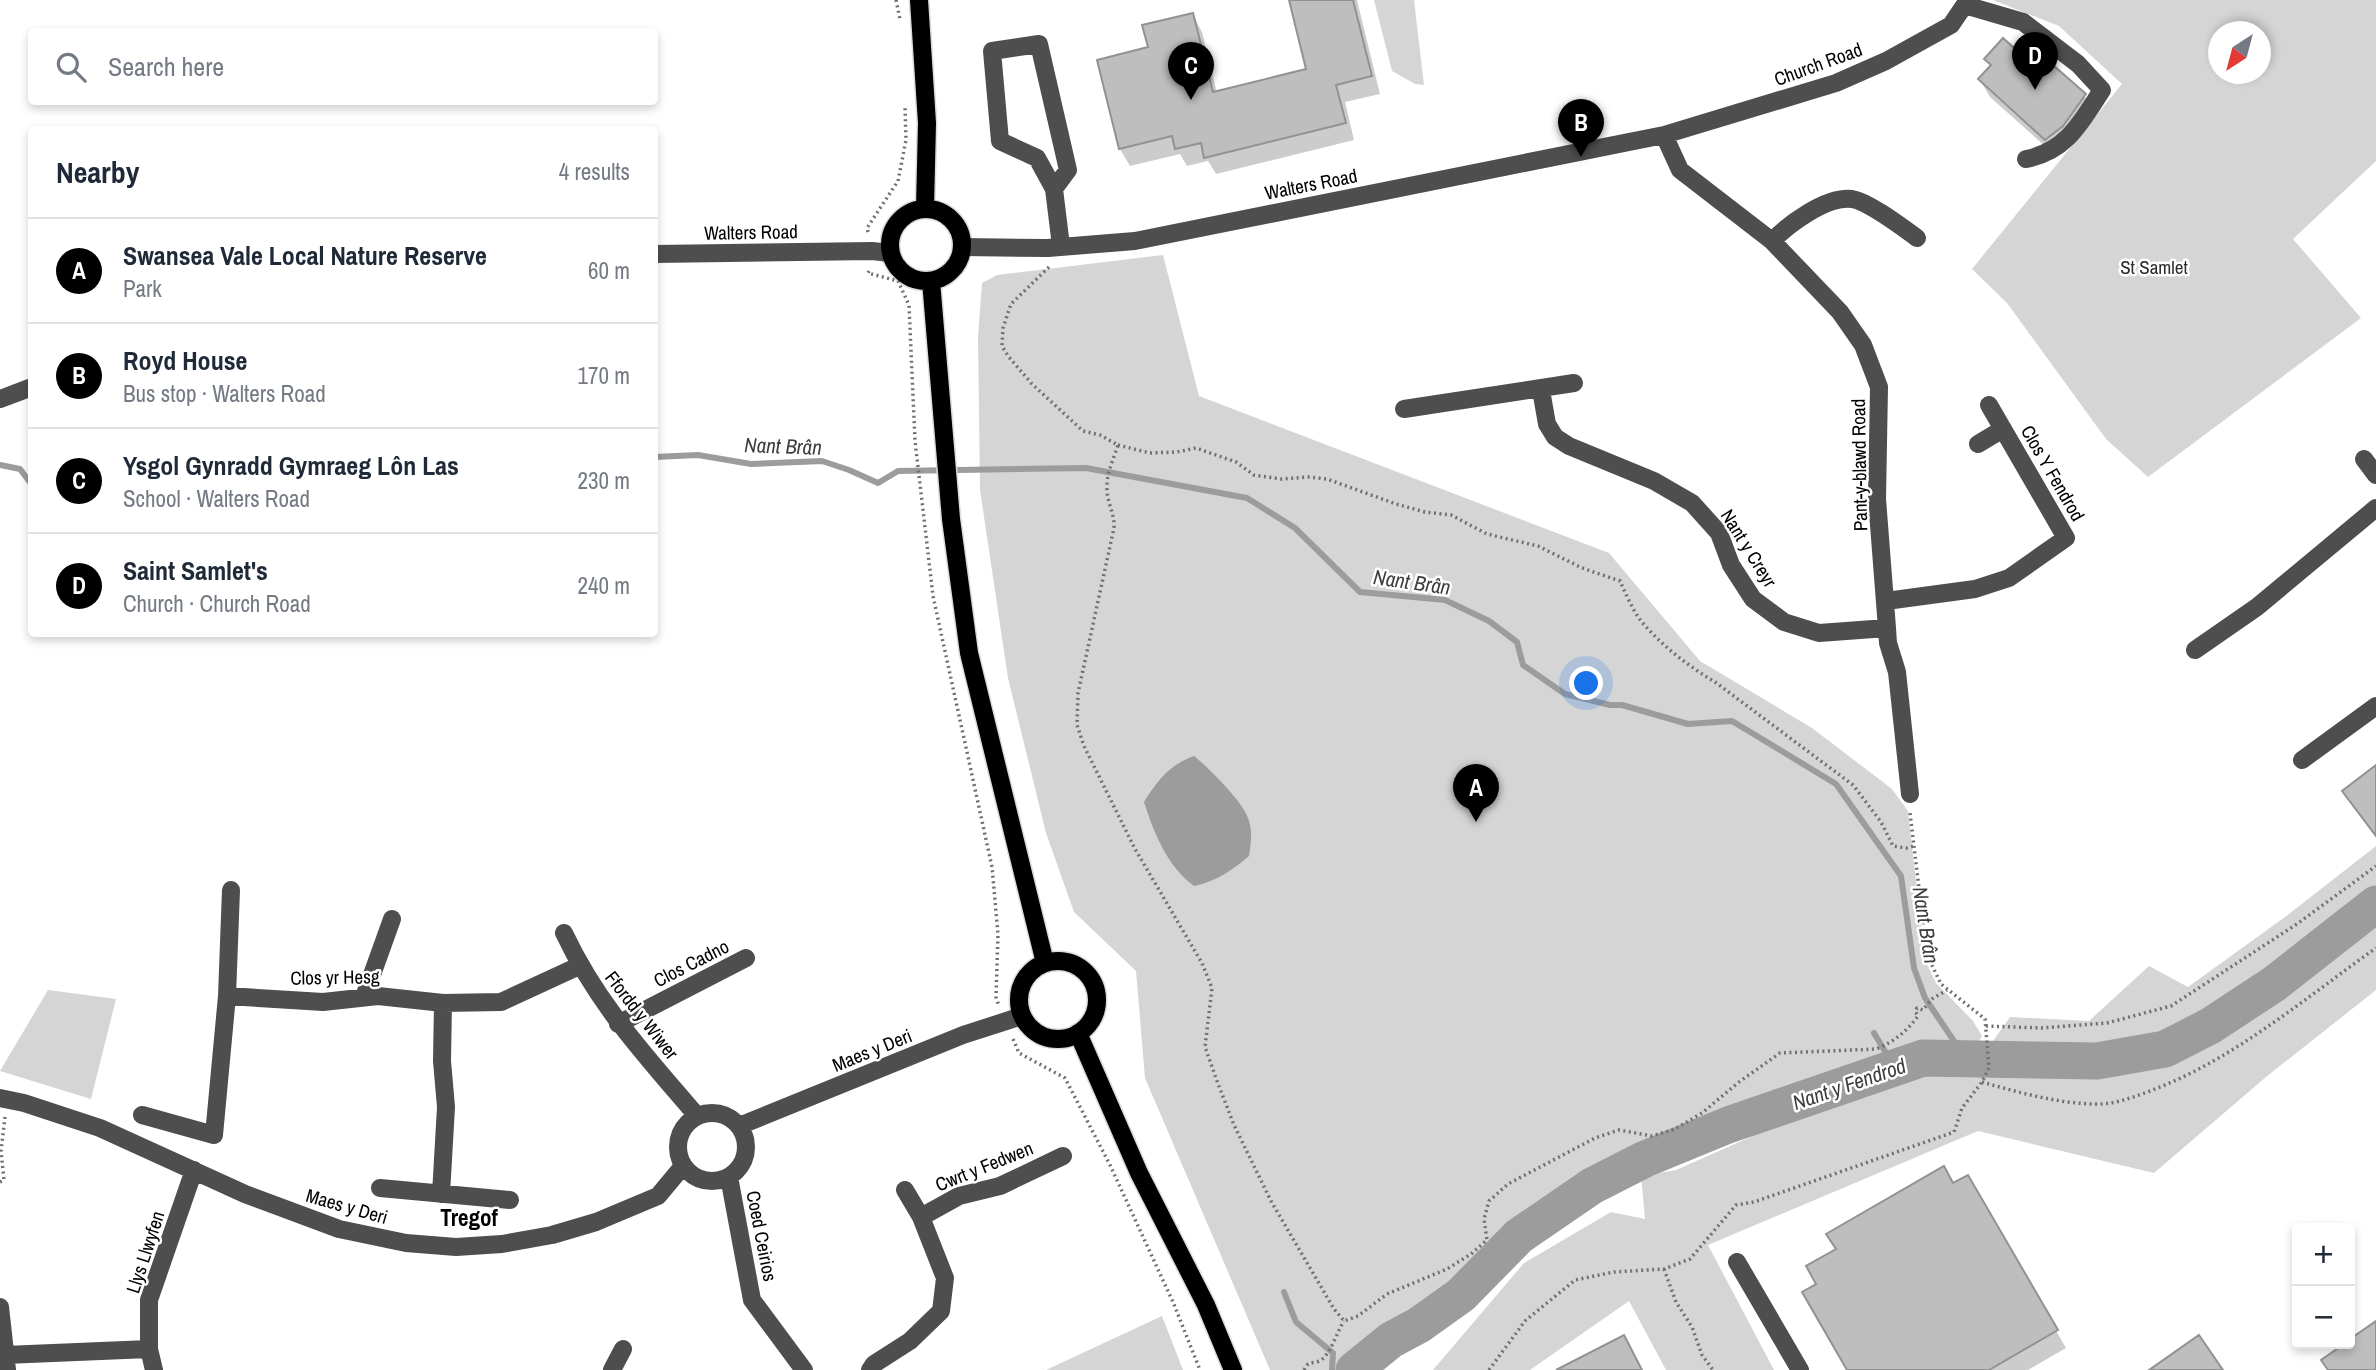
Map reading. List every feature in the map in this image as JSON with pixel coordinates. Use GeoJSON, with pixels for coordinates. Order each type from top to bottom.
{"type":"FeatureCollection","features":[{"type":"Feature","properties":{"kind":"main road"},"geometry":{"type":"LineString","coordinates":[[919,0],[927,123],[925,208]]}},
{"type":"Feature","properties":{"kind":"main road"},"geometry":{"type":"LineString","coordinates":[[925,208],[940,211],[952,219],[960,232],[962,247],[953,269],[943,277],[931,281],[905,275],[890,253],[890,240],[901,218],[912,211],[925,208]]}},
{"type":"Feature","properties":{"kind":"main road"},"geometry":{"type":"LineString","coordinates":[[931,281],[951,519],[969,653],[1045,963]]}},
{"type":"Feature","properties":{"kind":"main road"},"geometry":{"type":"LineString","coordinates":[[1059,961],[1073,964],[1085,972],[1093,983],[1097,997],[1095,1011],[1089,1024],[1078,1033],[1057,1039],[1046,1037],[1036,1032],[1022,1016],[1019,1005],[1022,984],[1036,968],[1045,963],[1059,961]]}},
{"type":"Feature","properties":{"kind":"main road"},"geometry":{"type":"LineString","coordinates":[[1078,1033],[1139,1173],[1206,1305],[1233,1370]]}},
{"type":"Feature","properties":{"kind":"street","name":"Church Road"},"geometry":{"type":"LineString","coordinates":[[1664,135],[1836,83],[1886,61],[1951,25],[1967,2]]}},
{"type":"Feature","properties":{"kind":"street"},"geometry":{"type":"LineString","coordinates":[[1967,2],[2023,22],[2078,64],[2102,90],[2072,136],[2043,156],[2026,159]]}},
{"type":"Feature","properties":{"kind":"street"},"geometry":{"type":"LineString","coordinates":[[1054,189],[1068,170],[1039,44],[992,51],[1000,141],[1037,158],[1054,189],[1054,247]]}},
{"type":"Feature","properties":{"kind":"street","name":"Pant-y-blawd Road"},"geometry":{"type":"LineString","coordinates":[[1664,135],[1680,170],[1772,241],[1840,312],[1863,345],[1879,387],[1877,499],[1886,628],[1897,672],[1910,794]]}},
{"type":"Feature","properties":{"kind":"street","name":"Walters Road"},"geometry":{"type":"LineString","coordinates":[[962,247],[1054,247],[1135,241],[1664,135]]}},
{"type":"Feature","properties":{"kind":"street"},"geometry":{"type":"LineString","coordinates":[[1772,241],[1787,227],[1813,211],[1836,201],[1853,199],[1886,216],[1917,238]]}},
{"type":"Feature","properties":{"kind":"street","name":"Walters Road"},"geometry":{"type":"LineString","coordinates":[[658,254],[890,253]]}},
{"type":"Feature","properties":{"kind":"street"},"geometry":{"type":"LineString","coordinates":[[1404,409],[1574,383]]}},
{"type":"Feature","properties":{"kind":"street"},"geometry":{"type":"LineString","coordinates":[[0,399],[28,388]]}},
{"type":"Feature","properties":{"kind":"street","name":"Nant y Creyr"},"geometry":{"type":"LineString","coordinates":[[1541,390],[1547,424],[1555,437],[1569,446],[1654,481],[1692,503],[1719,533],[1731,565],[1753,599],[1784,622],[1819,633],[1886,628]]}},
{"type":"Feature","properties":{"kind":"street","name":"Clos Y Fendrod"},"geometry":{"type":"LineString","coordinates":[[1886,601],[1975,589],[2010,578],[2066,538],[1989,405]]}},
{"type":"Feature","properties":{"kind":"street"},"geometry":{"type":"LineString","coordinates":[[1978,444],[2003,429]]}},
{"type":"Feature","properties":{"kind":"street"},"geometry":{"type":"LineString","coordinates":[[2364,459],[2376,475]]}},
{"type":"Feature","properties":{"kind":"street"},"geometry":{"type":"LineString","coordinates":[[2195,650],[2257,607],[2376,508]]}},
{"type":"Feature","properties":{"kind":"street"},"geometry":{"type":"LineString","coordinates":[[2302,760],[2376,706]]}},
{"type":"Feature","properties":{"kind":"street"},"geometry":{"type":"LineString","coordinates":[[142,1115],[214,1135],[227,996],[231,890]]}},
{"type":"Feature","properties":{"kind":"street"},"geometry":{"type":"LineString","coordinates":[[364,997],[392,919]]}},
{"type":"Feature","properties":{"kind":"street","name":"Ffordd y Wiwer"},"geometry":{"type":"LineString","coordinates":[[564,933],[579,966],[618,1024],[697,1116]]}},
{"type":"Feature","properties":{"kind":"street","name":"Clos Cadno"},"geometry":{"type":"LineString","coordinates":[[618,1024],[746,958]]}},
{"type":"Feature","properties":{"kind":"street","name":"Clos yr Hesg"},"geometry":{"type":"LineString","coordinates":[[227,996],[323,1002],[378,996],[443,1003],[501,1002],[579,966]]}},
{"type":"Feature","properties":{"kind":"street"},"geometry":{"type":"LineString","coordinates":[[441,1194],[446,1107],[442,1061],[443,1003]]}},
{"type":"Feature","properties":{"kind":"street","name":"Maes y Deri"},"geometry":{"type":"LineString","coordinates":[[739,1126],[963,1035],[1022,1016]]}},
{"type":"Feature","properties":{"kind":"street","name":"Maes y Deri"},"geometry":{"type":"LineString","coordinates":[[3,1099],[100,1128],[245,1194],[339,1229],[406,1243],[456,1247],[502,1244],[552,1235],[596,1222],[658,1196],[683,1167]]}},
{"type":"Feature","properties":{"kind":"street"},"geometry":{"type":"LineString","coordinates":[[718,1113],[735,1121],[745,1136],[747,1151],[741,1167],[729,1177],[714,1182],[698,1179],[683,1167],[678,1153],[678,1139],[685,1125],[697,1116],[718,1113]]}},
{"type":"Feature","properties":{"kind":"street","name":"Cwrt y Fedwen"},"geometry":{"type":"LineString","coordinates":[[921,1217],[959,1196],[1000,1186],[1063,1156]]}},
{"type":"Feature","properties":{"kind":"street","name":"Llys Llwyfen"},"geometry":{"type":"LineString","coordinates":[[154,1370],[149,1349],[149,1300],[194,1170]]}},
{"type":"Feature","properties":{"kind":"street","name":"Coed Ceirios"},"geometry":{"type":"LineString","coordinates":[[729,1177],[752,1300],[804,1370]]}},
{"type":"Feature","properties":{"kind":"street"},"geometry":{"type":"LineString","coordinates":[[380,1188],[510,1200]]}},
{"type":"Feature","properties":{"kind":"street"},"geometry":{"type":"LineString","coordinates":[[870,1370],[874,1364],[910,1341],[941,1311],[945,1278],[921,1217],[905,1190]]}},
{"type":"Feature","properties":{"kind":"street"},"geometry":{"type":"LineString","coordinates":[[1737,1262],[1800,1370]]}},
{"type":"Feature","properties":{"kind":"street"},"geometry":{"type":"LineString","coordinates":[[0,1307],[6,1363],[149,1349]]}},
{"type":"Feature","properties":{"kind":"street"},"geometry":{"type":"LineString","coordinates":[[612,1370],[623,1349]]}},
{"type":"Feature","properties":{"kind":"path"},"geometry":{"type":"LineString","coordinates":[[1054,247],[1049,267],[1011,304],[1003,328],[1002,346],[1032,384],[1083,430],[1150,453],[1177,453],[1196,448],[1236,462],[1254,475],[1281,479],[1327,479],[1396,504],[1425,512],[1451,515],[1488,534],[1538,546],[1582,568],[1620,581],[1641,621],[1692,669],[1715,682],[1853,785],[1881,822],[1893,846],[1914,846]]}},
{"type":"Feature","properties":{"kind":"path"},"geometry":{"type":"LineString","coordinates":[[1118,444],[1106,491],[1115,517],[1114,528],[1078,693],[1077,725],[1084,746],[1135,849],[1202,963],[1212,988],[1205,1047],[1234,1125],[1271,1201],[1334,1309],[1344,1321]]}},
{"type":"Feature","properties":{"kind":"path"},"geometry":{"type":"LineString","coordinates":[[1489,1370],[1525,1321],[1575,1280],[1614,1272],[1664,1269],[1690,1259],[1736,1205],[1754,1202],[1954,1132],[1962,1108],[1989,1068],[1989,1044],[1985,1019],[1941,984],[1927,956],[1910,794]]}},
{"type":"Feature","properties":{"kind":"path"},"geometry":{"type":"LineString","coordinates":[[1986,1026],[2041,1028],[2107,1023],[2171,1006],[2297,924],[2376,866]]}},
{"type":"Feature","properties":{"kind":"path"},"geometry":{"type":"LineString","coordinates":[[1982,1082],[2027,1094],[2092,1104],[2119,1102],[2175,1082],[2222,1056],[2376,948]]}},
{"type":"Feature","properties":{"kind":"path"},"geometry":{"type":"LineString","coordinates":[[1304,1370],[1308,1364],[1320,1361],[1328,1352],[1344,1321],[1358,1316],[1387,1294],[1447,1269],[1487,1240],[1484,1219],[1489,1202],[1508,1184],[1595,1138],[1619,1130],[1651,1136],[1675,1129],[1702,1113],[1739,1082],[1780,1054],[1876,1049],[1885,1046],[1912,1024],[1918,1016],[1915,1011],[1917,1008],[1923,1010],[1947,990]]}},
{"type":"Feature","properties":{"kind":"path"},"geometry":{"type":"LineString","coordinates":[[0,1182],[4,1180],[1,1151],[3,1099]]}},
{"type":"Feature","properties":{"kind":"path"},"geometry":{"type":"LineString","coordinates":[[1664,1269],[1676,1302],[1692,1327],[1702,1354],[1713,1370]]}},
{"type":"Feature","properties":{"kind":"green space"},"geometry":{"type":"Polygon","coordinates":[[[1374,0],[1414,0],[1424,85],[1415,84],[1392,71],[1374,0]]]}},
{"type":"Feature","properties":{"kind":"green space","name":"St Samlet"},"geometry":{"type":"Polygon","coordinates":[[[1993,0],[2376,0],[2376,161],[2293,239],[2361,318],[2148,477],[2106,439],[2007,303],[1972,269],[2122,84],[2059,26],[1993,0]]]}},
{"type":"Feature","properties":{"kind":"green space"},"geometry":{"type":"Polygon","coordinates":[[[1163,255],[1199,396],[1609,553],[1700,661],[1812,728],[1892,789],[1908,811],[1925,960],[1936,983],[1973,1021],[1982,1036],[1972,1053],[1920,1055],[1704,1131],[1619,1167],[1550,1206],[1488,1255],[1452,1293],[1392,1333],[1344,1370],[1270,1370],[1145,1078],[1136,971],[1074,912],[1046,833],[1008,678],[980,490],[978,336],[982,283],[997,275],[1163,255]]]}},
{"type":"Feature","properties":{"kind":"green space"},"geometry":{"type":"Polygon","coordinates":[[[2376,846],[2376,990],[2266,1077],[2154,1173],[1978,1131],[1708,1245],[1774,1370],[1666,1370],[1629,1301],[1530,1370],[1433,1370],[1524,1263],[1611,1212],[1645,1219],[1641,1176],[1676,1170],[1870,1084],[1939,1064],[1976,1065],[2010,1017],[2089,1021],[2149,966],[2188,987],[2285,917],[2376,846]]]}},
{"type":"Feature","properties":{"kind":"green space"},"geometry":{"type":"Polygon","coordinates":[[[48,990],[116,999],[91,1099],[0,1071],[48,990]]]}},
{"type":"Feature","properties":{"kind":"green space"},"geometry":{"type":"Polygon","coordinates":[[[1162,1316],[1183,1370],[1046,1370],[1162,1316]]]}},
{"type":"Feature","properties":{"kind":"shaded area"},"geometry":{"type":"Polygon","coordinates":[[[1194,756],[1216,776],[1245,811],[1251,827],[1251,837],[1249,856],[1223,875],[1194,886],[1169,859],[1157,837],[1144,802],[1165,774],[1194,756]]]}},
{"type":"Feature","properties":{"kind":"building"},"geometry":{"type":"Polygon","coordinates":[[[1289,0],[1353,0],[1372,76],[1336,85],[1346,123],[1204,158],[1201,143],[1175,149],[1172,136],[1119,149],[1097,60],[1148,47],[1142,25],[1193,13],[1213,92],[1306,69],[1289,0]]]}},
{"type":"Feature","properties":{"kind":"building"},"geometry":{"type":"Polygon","coordinates":[[[2003,38],[2021,54],[2029,44],[2086,94],[2063,126],[2045,140],[1978,79],[1991,65],[1984,59],[2003,38]]]}},
{"type":"Feature","properties":{"kind":"building"},"geometry":{"type":"Polygon","coordinates":[[[2376,765],[2376,836],[2342,791],[2376,765]]]}},
{"type":"Feature","properties":{"kind":"building"},"geometry":{"type":"Polygon","coordinates":[[[1944,1166],[1953,1183],[1968,1175],[2058,1330],[1989,1370],[1847,1370],[1802,1292],[1816,1284],[1806,1266],[1836,1249],[1826,1234],[1944,1166]]]}},
{"type":"Feature","properties":{"kind":"building"},"geometry":{"type":"Polygon","coordinates":[[[2376,1321],[2376,1370],[2328,1370],[2321,1360],[2337,1349],[2355,1349],[2355,1336],[2376,1321]]]}},
{"type":"Feature","properties":{"kind":"building"},"geometry":{"type":"Polygon","coordinates":[[[1624,1335],[1642,1370],[1556,1370],[1624,1335]]]}},
{"type":"Feature","properties":{"kind":"building"},"geometry":{"type":"Polygon","coordinates":[[[2199,1335],[2223,1370],[2149,1370],[2199,1335]]]}},
{"type":"Feature","properties":{"kind":"waterway","name":"Nant Brân"},"geometry":{"type":"LineString","coordinates":[[658,457],[698,455],[751,464],[822,461],[878,483],[898,471],[1086,468],[1247,498],[1295,528],[1360,592],[1445,600],[1489,621],[1517,642],[1523,665],[1565,694],[1610,705],[1622,705],[1688,724],[1732,721],[1836,784],[1901,876],[1914,968],[1925,998],[1958,1047],[1973,1058]]}},
{"type":"Feature","properties":{"kind":"waterway","name":"Nant Brân"},"geometry":{"type":"LineString","coordinates":[[0,465],[20,469],[28,480]]}},
{"type":"Feature","properties":{"kind":"waterway","name":"Nant y Fendrod"},"geometry":{"type":"LineString","coordinates":[[1354,1370],[1391,1340],[1419,1325],[1461,1295],[1519,1236],[1592,1186],[1645,1159],[1728,1125],[1923,1058],[2097,1061],[2165,1049],[2210,1026],[2274,984],[2376,904]]}},
{"type":"Feature","properties":{"kind":"waterway"},"geometry":{"type":"LineString","coordinates":[[1874,1033],[1895,1068]]}},
{"type":"Feature","properties":{"kind":"waterway"},"geometry":{"type":"LineString","coordinates":[[1284,1292],[1296,1322],[1333,1353],[1332,1370]]}},
{"type":"Feature","properties":{"kind":"waterway"},"geometry":{"type":"LineString","coordinates":[[1419,1325],[1423,1337]]}},
{"type":"Feature","properties":{"kind":"place","name":"Saint Samlet's"},"geometry":{"type":"Point","coordinates":[2035,90]}},
{"type":"Feature","properties":{"kind":"place","name":"Ysgol Gynradd Gymraeg Lôn Las"},"geometry":{"type":"Point","coordinates":[1191,100]}},
{"type":"Feature","properties":{"kind":"place","name":"Royd House"},"geometry":{"type":"Point","coordinates":[1581,157]}},
{"type":"Feature","properties":{"kind":"place","name":"Swansea Vale Local Nature Reserve"},"geometry":{"type":"Point","coordinates":[1476,822]}},
{"type":"Feature","properties":{"kind":"district","name":"Tregof"},"geometry":{"type":"Point","coordinates":[469,1217]}}]}
